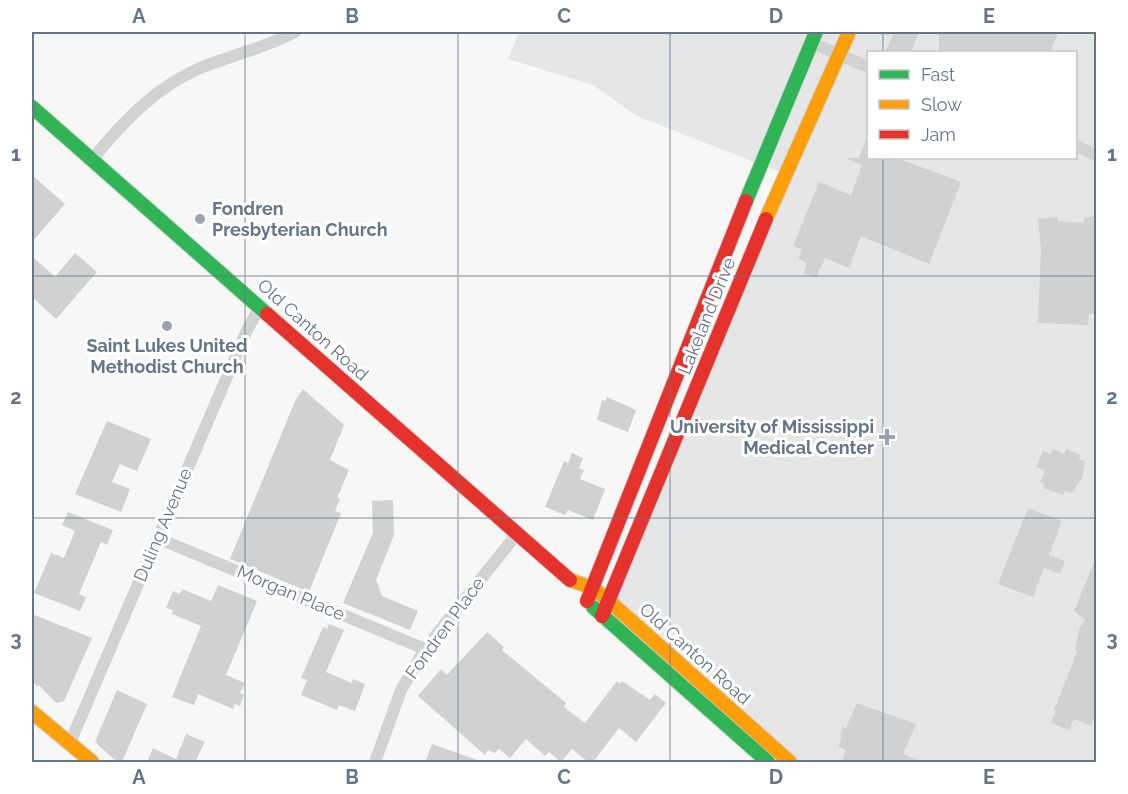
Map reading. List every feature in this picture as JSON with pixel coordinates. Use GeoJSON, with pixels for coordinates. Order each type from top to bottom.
{"type":"FeatureCollection","features":[{"type":"Feature","properties":{"kind":"main road","name":"Lakeland Drive"},"geometry":{"type":"LineString","coordinates":[[602,615],[784,174],[841,55],[849,32]]}},
{"type":"Feature","properties":{"kind":"main road","name":"Lakeland Drive"},"geometry":{"type":"LineString","coordinates":[[590,594],[731,237],[814,37]]}},
{"type":"Feature","properties":{"kind":"main road","name":"Old Canton Road"},"geometry":{"type":"LineString","coordinates":[[32,107],[516,535],[570,580],[590,594],[609,601],[790,762]]}},
{"type":"Feature","properties":{"kind":"main road","name":"Old Canton Road"},"geometry":{"type":"LineString","coordinates":[[590,594],[602,615],[768,762]]}},
{"type":"Feature","properties":{"kind":"main road"},"geometry":{"type":"LineString","coordinates":[[32,712],[92,762]]}},
{"type":"Feature","properties":{"kind":"street"},"geometry":{"type":"LineString","coordinates":[[91,161],[140,106],[165,86],[201,68],[272,45],[295,32]]}},
{"type":"Feature","properties":{"kind":"street"},"geometry":{"type":"LineString","coordinates":[[814,37],[841,55],[867,67]]}},
{"type":"Feature","properties":{"kind":"street"},"geometry":{"type":"LineString","coordinates":[[1077,146],[1096,155]]}},
{"type":"Feature","properties":{"kind":"street","name":"Duling Avenue"},"geometry":{"type":"LineString","coordinates":[[69,745],[247,330],[260,307]]}},
{"type":"Feature","properties":{"kind":"street","name":"Fondren Place"},"geometry":{"type":"LineString","coordinates":[[375,762],[401,690],[425,649],[516,535]]}},
{"type":"Feature","properties":{"kind":"street","name":"Morgan Place"},"geometry":{"type":"LineString","coordinates":[[157,537],[425,649]]}},
{"type":"Feature","properties":{"kind":"shaded area","name":"University of Mississippi Medical Center"},"geometry":{"type":"Polygon","coordinates":[[[519,32],[1096,32],[1096,762],[790,762],[609,601],[784,174],[637,116],[593,85],[508,59],[519,32]]]}},
{"type":"Feature","properties":{"kind":"building"},"geometry":{"type":"Polygon","coordinates":[[[894,32],[919,32],[911,51],[885,51],[894,32]]]}},
{"type":"Feature","properties":{"kind":"building"},"geometry":{"type":"Polygon","coordinates":[[[939,32],[1059,32],[1050,51],[939,51],[939,32]]]}},
{"type":"Feature","properties":{"kind":"building"},"geometry":{"type":"Polygon","coordinates":[[[867,138],[867,159],[900,159],[961,182],[929,264],[861,236],[849,268],[825,258],[816,278],[803,273],[807,263],[798,259],[802,249],[793,246],[819,182],[851,195],[862,165],[846,158],[859,158],[867,138]]]}},
{"type":"Feature","properties":{"kind":"building"},"geometry":{"type":"Polygon","coordinates":[[[32,175],[65,204],[32,242],[32,175]]]}},
{"type":"Feature","properties":{"kind":"building"},"geometry":{"type":"Polygon","coordinates":[[[1096,216],[1096,314],[1089,314],[1088,325],[1038,323],[1041,248],[1038,219],[1058,217],[1058,221],[1084,223],[1084,218],[1096,216]]]}},
{"type":"Feature","properties":{"kind":"building"},"geometry":{"type":"Polygon","coordinates":[[[75,253],[97,272],[56,319],[32,297],[32,256],[55,277],[75,253]]]}},
{"type":"Feature","properties":{"kind":"building"},"geometry":{"type":"Polygon","coordinates":[[[303,389],[344,425],[330,460],[349,470],[337,498],[340,499],[335,511],[341,513],[309,592],[230,559],[295,401],[303,389]]]}},
{"type":"Feature","properties":{"kind":"building"},"geometry":{"type":"Polygon","coordinates":[[[607,397],[636,410],[628,432],[597,420],[602,400],[605,401],[607,397]]]}},
{"type":"Feature","properties":{"kind":"building"},"geometry":{"type":"Polygon","coordinates":[[[107,421],[151,439],[137,471],[120,464],[112,482],[130,489],[121,512],[75,494],[107,421]]]}},
{"type":"Feature","properties":{"kind":"building"},"geometry":{"type":"Polygon","coordinates":[[[1052,449],[1064,454],[1066,449],[1080,455],[1079,459],[1085,461],[1082,478],[1072,493],[1065,491],[1063,495],[1043,488],[1044,483],[1040,482],[1045,471],[1036,467],[1043,451],[1051,454],[1052,449]]]}},
{"type":"Feature","properties":{"kind":"building"},"geometry":{"type":"Polygon","coordinates":[[[572,453],[583,458],[579,468],[584,470],[580,479],[605,489],[593,520],[568,510],[565,515],[545,507],[564,461],[568,463],[572,453]]]}},
{"type":"Feature","properties":{"kind":"building"},"geometry":{"type":"Polygon","coordinates":[[[393,500],[394,535],[376,580],[382,596],[418,611],[410,630],[343,603],[373,533],[372,501],[393,500]]]}},
{"type":"Feature","properties":{"kind":"building"},"geometry":{"type":"Polygon","coordinates":[[[1028,508],[1062,521],[1049,555],[1065,561],[1060,574],[1044,568],[1033,597],[998,584],[1028,508]]]}},
{"type":"Feature","properties":{"kind":"building"},"geometry":{"type":"Polygon","coordinates":[[[68,512],[113,530],[107,545],[101,542],[79,594],[86,597],[80,611],[34,593],[51,553],[64,558],[75,531],[62,525],[68,512]]]}},
{"type":"Feature","properties":{"kind":"building"},"geometry":{"type":"Polygon","coordinates":[[[1096,557],[1096,711],[1091,726],[1074,719],[1069,730],[1051,723],[1077,652],[1075,651],[1079,629],[1085,620],[1074,611],[1096,557]]]}},
{"type":"Feature","properties":{"kind":"building"},"geometry":{"type":"Polygon","coordinates":[[[218,585],[257,601],[226,675],[245,683],[240,693],[244,695],[240,706],[235,704],[233,709],[198,694],[194,705],[172,697],[201,626],[172,614],[173,610],[166,608],[173,591],[180,594],[182,589],[211,601],[218,585]]]}},
{"type":"Feature","properties":{"kind":"building"},"geometry":{"type":"Polygon","coordinates":[[[32,614],[92,638],[64,701],[56,703],[39,685],[38,687],[32,682],[32,614]]]}},
{"type":"Feature","properties":{"kind":"building"},"geometry":{"type":"Polygon","coordinates":[[[329,624],[344,630],[326,672],[352,683],[353,679],[365,684],[355,711],[339,705],[337,710],[301,695],[307,680],[301,678],[323,627],[327,629],[329,624]]]}},
{"type":"Feature","properties":{"kind":"building"},"geometry":{"type":"Polygon","coordinates":[[[487,632],[504,647],[502,650],[566,703],[564,707],[585,723],[617,681],[620,684],[622,681],[650,700],[655,694],[666,703],[636,742],[619,728],[593,762],[588,762],[572,749],[561,762],[549,752],[545,756],[526,739],[510,758],[499,749],[495,753],[488,750],[485,755],[418,696],[441,669],[447,675],[487,632]]]}},
{"type":"Feature","properties":{"kind":"building"},"geometry":{"type":"Polygon","coordinates":[[[117,690],[147,704],[122,762],[117,762],[95,742],[117,690]]]}},
{"type":"Feature","properties":{"kind":"building"},"geometry":{"type":"Polygon","coordinates":[[[857,703],[916,724],[903,754],[922,762],[841,762],[846,750],[838,747],[842,736],[840,735],[843,727],[846,728],[857,703]]]}},
{"type":"Feature","properties":{"kind":"building"},"geometry":{"type":"Polygon","coordinates":[[[186,734],[205,742],[195,762],[147,762],[153,748],[176,759],[186,734]]]}},
{"type":"Feature","properties":{"kind":"building"},"geometry":{"type":"Polygon","coordinates":[[[432,744],[480,761],[480,762],[426,760],[432,744]]]}},
{"type":"Feature","properties":{"kind":"traffic: fast"},"geometry":{"type":"LineString","coordinates":[[746,201],[816,32]]}},
{"type":"Feature","properties":{"kind":"traffic: fast"},"geometry":{"type":"LineString","coordinates":[[32,107],[267,314]]}},
{"type":"Feature","properties":{"kind":"traffic: fast"},"geometry":{"type":"LineString","coordinates":[[593,607],[768,762]]}},
{"type":"Feature","properties":{"kind":"traffic: slow"},"geometry":{"type":"LineString","coordinates":[[766,219],[849,32]]}},
{"type":"Feature","properties":{"kind":"traffic: slow"},"geometry":{"type":"LineString","coordinates":[[570,580],[593,588],[609,601],[790,762]]}},
{"type":"Feature","properties":{"kind":"traffic: slow"},"geometry":{"type":"LineString","coordinates":[[32,712],[92,762]]}},
{"type":"Feature","properties":{"kind":"traffic: jam"},"geometry":{"type":"LineString","coordinates":[[587,601],[746,201]]}},
{"type":"Feature","properties":{"kind":"traffic: jam"},"geometry":{"type":"LineString","coordinates":[[602,616],[766,219]]}},
{"type":"Feature","properties":{"kind":"traffic: jam"},"geometry":{"type":"LineString","coordinates":[[267,314],[570,580]]}},
{"type":"Feature","properties":{"kind":"place","name":"Fondren Presbyterian Church"},"geometry":{"type":"Point","coordinates":[200,219]}},
{"type":"Feature","properties":{"kind":"place","name":"Saint Lukes United Methodist Church"},"geometry":{"type":"Point","coordinates":[167,326]}},
{"type":"Feature","properties":{"kind":"place","name":"University of Mississippi Medical Center"},"geometry":{"type":"Point","coordinates":[887,437]}}]}
